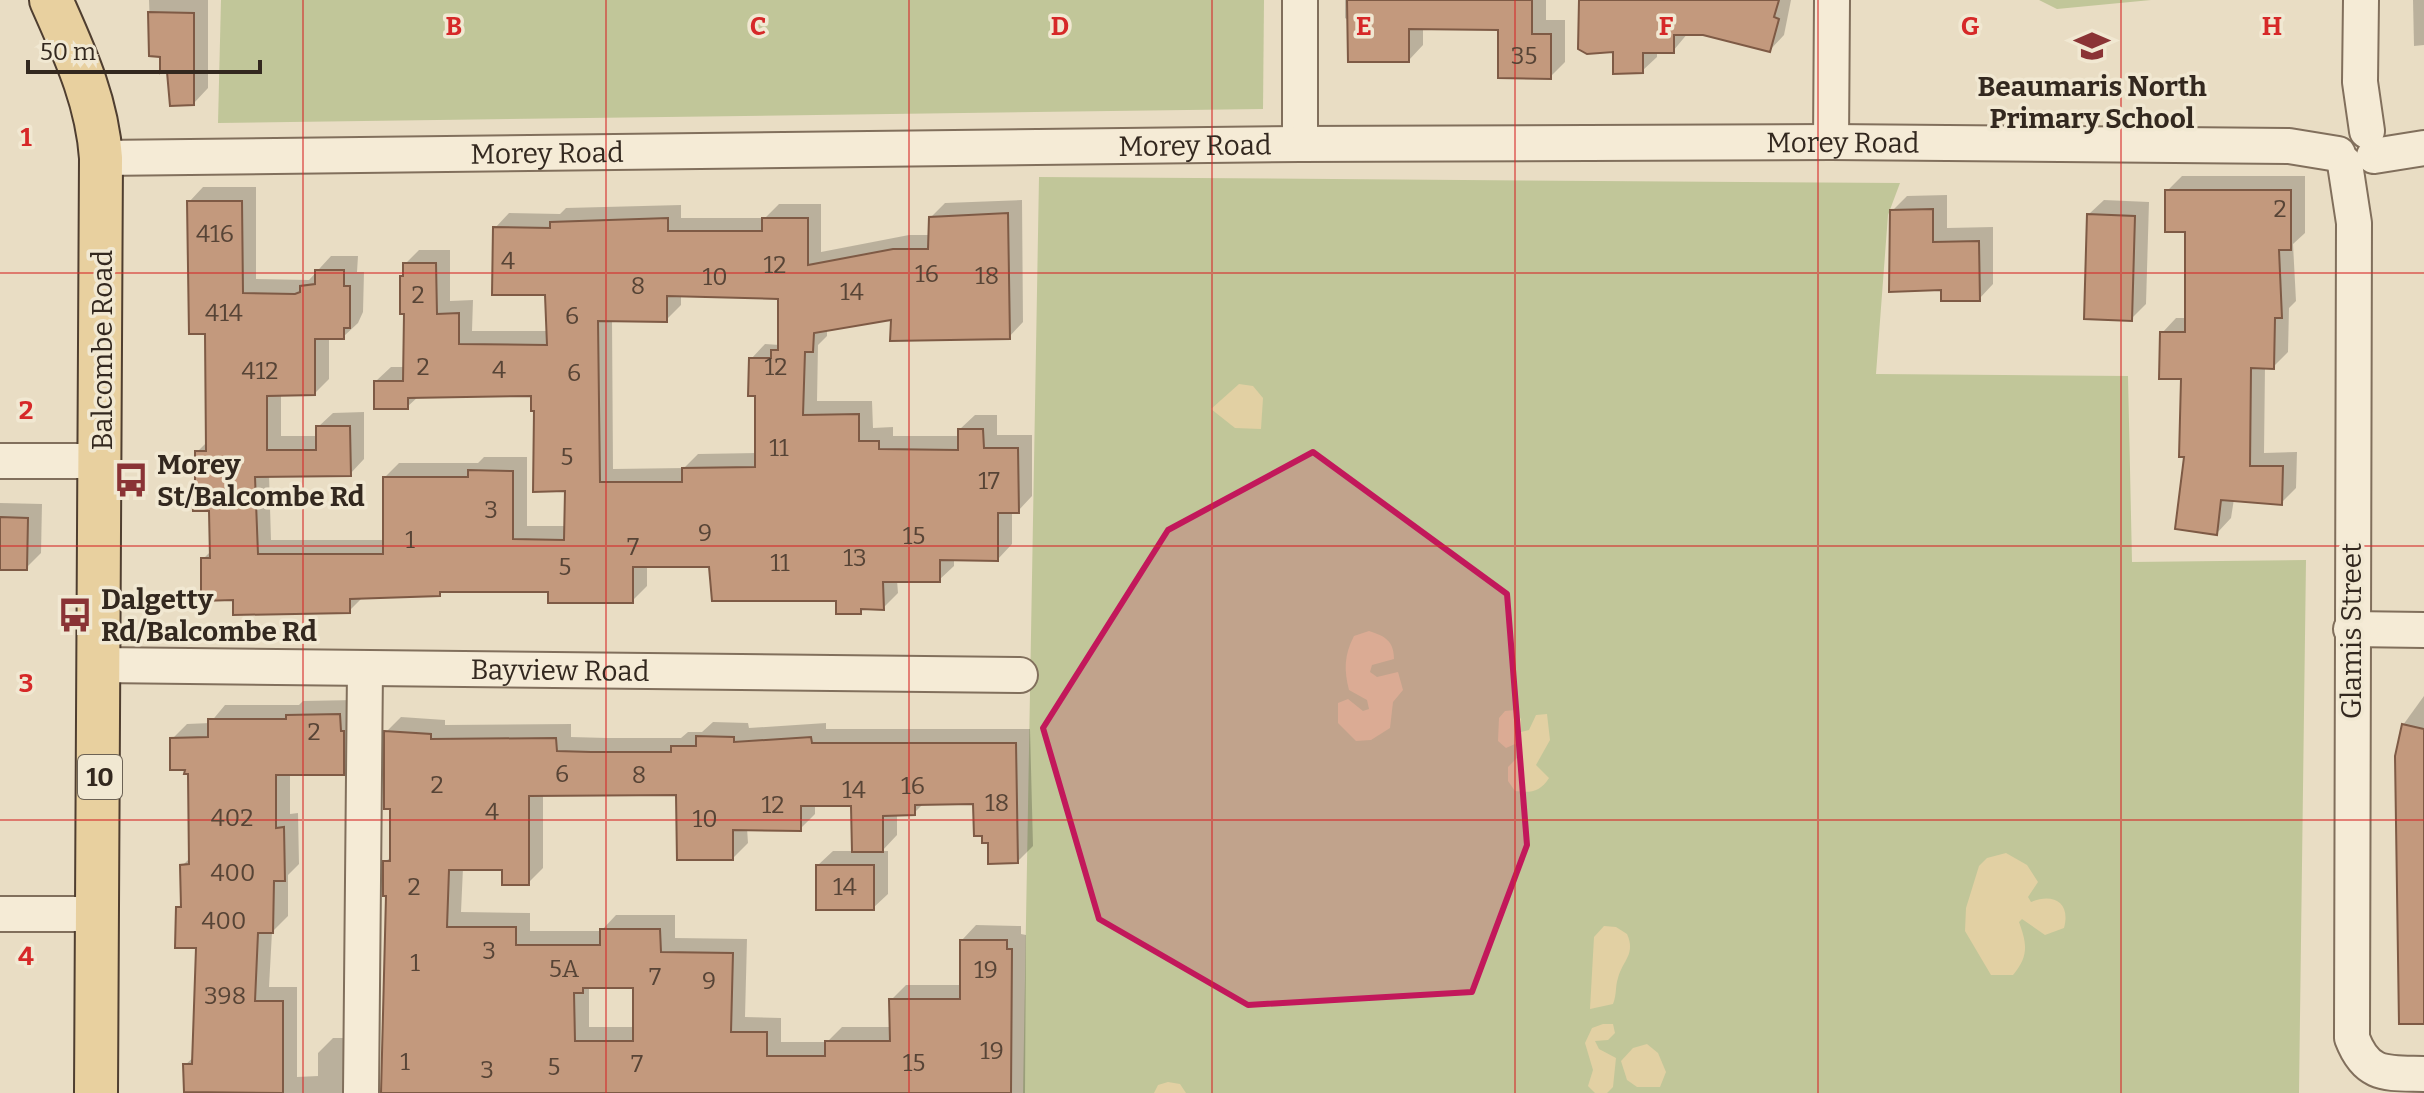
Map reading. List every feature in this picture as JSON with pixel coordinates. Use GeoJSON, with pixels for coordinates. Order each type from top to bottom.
{"type":"FeatureCollection","features":[{"type":"Feature","properties":{"kind":"main road","name":"Balcombe Road"},"geometry":{"type":"LineString","coordinates":[[51,0],[90,89],[97,113],[101,158],[96,1093]]}},
{"type":"Feature","properties":{"kind":"street"},"geometry":{"type":"LineString","coordinates":[[1300,0],[1300,144]]}},
{"type":"Feature","properties":{"kind":"street"},"geometry":{"type":"LineString","coordinates":[[1831,142],[1832,0]]}},
{"type":"Feature","properties":{"kind":"street","name":"Glamis Street"},"geometry":{"type":"LineString","coordinates":[[2361,0],[2354,223],[2352,1038],[2360,1059],[2373,1069],[2424,1074]]}},
{"type":"Feature","properties":{"kind":"street","name":"Morey Road"},"geometry":{"type":"LineString","coordinates":[[101,158],[1300,144],[1831,142],[2423,148]]}},
{"type":"Feature","properties":{"kind":"street"},"geometry":{"type":"LineString","coordinates":[[0,461],[101,461]]}},
{"type":"Feature","properties":{"kind":"street"},"geometry":{"type":"LineString","coordinates":[[2351,629],[2424,630]]}},
{"type":"Feature","properties":{"kind":"street","name":"Bayview Road"},"geometry":{"type":"LineString","coordinates":[[100,665],[1020,675]]}},
{"type":"Feature","properties":{"kind":"street"},"geometry":{"type":"LineString","coordinates":[[361,1093],[365,669]]}},
{"type":"Feature","properties":{"kind":"street"},"geometry":{"type":"LineString","coordinates":[[0,914],[99,914]]}},
{"type":"Feature","properties":{"kind":"highlighted area"},"geometry":{"type":"Polygon","coordinates":[[[1313,452],[1507,594],[1527,845],[1472,992],[1248,1005],[1099,919],[1043,728],[1168,530],[1313,452]]]}},
{"type":"Feature","properties":{"kind":"green space"},"geometry":{"type":"Polygon","coordinates":[[[221,0],[1264,0],[1263,109],[218,123],[221,0]]]}},
{"type":"Feature","properties":{"kind":"green space"},"geometry":{"type":"Polygon","coordinates":[[[2039,0],[2151,0],[2057,9],[2039,0]]]}},
{"type":"Feature","properties":{"kind":"green space"},"geometry":{"type":"Polygon","coordinates":[[[1039,177],[1900,183],[1888,215],[1876,374],[2128,376],[2132,562],[2306,560],[2299,1093],[1023,1093],[1039,177]]]}},
{"type":"Feature","properties":{"kind":"sand"},"geometry":{"type":"Polygon","coordinates":[[[1239,384],[1253,386],[1263,398],[1261,429],[1235,428],[1211,409],[1239,384]]]}},
{"type":"Feature","properties":{"kind":"sand"},"geometry":{"type":"Polygon","coordinates":[[[1369,631],[1388,640],[1394,659],[1372,665],[1370,672],[1377,677],[1398,672],[1403,690],[1393,702],[1390,728],[1371,740],[1356,741],[1338,723],[1338,703],[1348,699],[1363,711],[1369,709],[1367,700],[1349,690],[1346,669],[1348,650],[1354,636],[1369,631]]]}},
{"type":"Feature","properties":{"kind":"sand"},"geometry":{"type":"Polygon","coordinates":[[[1515,710],[1521,719],[1521,732],[1529,730],[1536,715],[1547,714],[1550,740],[1536,765],[1549,778],[1539,789],[1515,791],[1508,781],[1508,767],[1519,756],[1520,748],[1515,744],[1506,748],[1498,741],[1499,718],[1505,711],[1515,710]]]}},
{"type":"Feature","properties":{"kind":"sand"},"geometry":{"type":"Polygon","coordinates":[[[2006,853],[2027,865],[2038,882],[2028,897],[2031,902],[2053,899],[2062,906],[2065,912],[2064,928],[2045,935],[2022,919],[2019,922],[2025,950],[2022,962],[2013,975],[1991,975],[1965,931],[1966,908],[1979,866],[1987,858],[2006,853]]]}},
{"type":"Feature","properties":{"kind":"sand"},"geometry":{"type":"Polygon","coordinates":[[[1604,926],[1616,927],[1627,934],[1630,947],[1618,978],[1613,1004],[1590,1009],[1594,937],[1604,926]]]}},
{"type":"Feature","properties":{"kind":"sand"},"geometry":{"type":"Polygon","coordinates":[[[1613,1024],[1615,1033],[1608,1040],[1595,1041],[1599,1049],[1616,1058],[1613,1087],[1607,1093],[1595,1093],[1588,1086],[1593,1070],[1585,1043],[1592,1028],[1613,1024]]]}},
{"type":"Feature","properties":{"kind":"sand"},"geometry":{"type":"Polygon","coordinates":[[[1647,1044],[1658,1053],[1666,1072],[1660,1087],[1637,1087],[1627,1080],[1621,1061],[1633,1048],[1647,1044]]]}},
{"type":"Feature","properties":{"kind":"sand"},"geometry":{"type":"Polygon","coordinates":[[[1168,1082],[1180,1084],[1186,1093],[1154,1093],[1158,1085],[1168,1082]]]}},
{"type":"Feature","properties":{"kind":"building"},"geometry":{"type":"Polygon","coordinates":[[[1347,0],[1532,0],[1532,34],[1551,34],[1551,79],[1498,78],[1498,30],[1409,29],[1409,62],[1348,62],[1347,0]]]}},
{"type":"Feature","properties":{"kind":"building"},"geometry":{"type":"Polygon","coordinates":[[[1579,0],[1779,0],[1774,17],[1779,19],[1770,52],[1703,35],[1674,35],[1674,53],[1643,53],[1643,73],[1613,74],[1613,52],[1587,54],[1578,49],[1579,0]]]}},
{"type":"Feature","properties":{"kind":"building"},"geometry":{"type":"Polygon","coordinates":[[[148,12],[194,13],[194,105],[170,106],[167,72],[160,73],[160,57],[149,56],[148,12]]]}},
{"type":"Feature","properties":{"kind":"building"},"geometry":{"type":"Polygon","coordinates":[[[2165,190],[2291,190],[2291,250],[2279,250],[2282,318],[2275,318],[2274,369],[2251,368],[2250,466],[2283,466],[2282,505],[2221,500],[2217,535],[2175,529],[2184,457],[2179,457],[2181,379],[2159,379],[2160,332],[2185,332],[2185,232],[2165,232],[2165,190]]]}},
{"type":"Feature","properties":{"kind":"building"},"geometry":{"type":"Polygon","coordinates":[[[187,201],[242,201],[243,293],[295,294],[300,292],[300,286],[315,284],[315,270],[344,270],[344,286],[350,286],[350,328],[344,328],[344,339],[315,339],[315,395],[267,396],[267,450],[316,450],[316,426],[350,426],[351,476],[255,477],[258,554],[383,554],[383,477],[468,477],[468,470],[513,471],[513,539],[564,540],[565,491],[533,492],[534,411],[531,411],[531,396],[408,398],[408,409],[374,409],[374,381],[403,381],[404,314],[400,314],[400,276],[403,276],[403,263],[436,263],[437,314],[459,313],[459,344],[547,345],[545,295],[492,295],[493,227],[550,228],[550,222],[668,218],[668,231],[762,231],[762,218],[808,218],[808,265],[893,249],[928,249],[929,217],[1008,213],[1010,339],[890,341],[891,320],[814,333],[813,352],[805,352],[803,415],[859,414],[859,441],[879,441],[879,449],[958,450],[958,429],[983,429],[984,448],[1018,448],[1019,513],[998,513],[998,561],[940,560],[940,582],[883,582],[884,610],[861,609],[861,614],[836,614],[836,601],[712,601],[709,567],[633,567],[633,603],[548,603],[548,592],[440,592],[440,596],[350,599],[350,613],[233,615],[233,600],[201,601],[201,558],[210,558],[209,511],[193,511],[192,486],[195,486],[195,451],[206,451],[205,334],[189,334],[187,201]],[[667,296],[667,322],[598,321],[600,482],[682,482],[682,468],[755,467],[755,396],[748,396],[749,358],[771,358],[771,350],[778,350],[778,299],[667,296]]]}},
{"type":"Feature","properties":{"kind":"building"},"geometry":{"type":"Polygon","coordinates":[[[1933,209],[1933,242],[1979,241],[1980,301],[1941,301],[1941,290],[1889,292],[1890,210],[1933,209]]]}},
{"type":"Feature","properties":{"kind":"building"},"geometry":{"type":"Polygon","coordinates":[[[2087,214],[2135,216],[2132,321],[2084,319],[2087,214]]]}},
{"type":"Feature","properties":{"kind":"building"},"geometry":{"type":"Polygon","coordinates":[[[0,517],[28,518],[27,570],[0,570],[0,517]]]}},
{"type":"Feature","properties":{"kind":"building"},"geometry":{"type":"Polygon","coordinates":[[[340,714],[341,731],[344,731],[344,775],[276,775],[276,828],[284,827],[285,881],[274,881],[273,933],[258,933],[255,1001],[283,1001],[283,1093],[184,1092],[183,1064],[192,1064],[196,948],[175,948],[176,907],[181,907],[180,865],[189,864],[188,774],[184,774],[185,770],[170,770],[170,738],[208,737],[208,719],[286,719],[286,715],[340,714]]]}},
{"type":"Feature","properties":{"kind":"building"},"geometry":{"type":"Polygon","coordinates":[[[2402,724],[2424,729],[2424,1024],[2399,1024],[2395,756],[2402,724]]]}},
{"type":"Feature","properties":{"kind":"building"},"geometry":{"type":"Polygon","coordinates":[[[384,731],[431,734],[431,739],[556,738],[557,751],[591,752],[671,752],[671,746],[696,746],[696,736],[734,737],[734,742],[811,737],[812,743],[1016,743],[1018,863],[988,864],[988,843],[982,843],[982,836],[974,836],[973,804],[915,805],[915,815],[883,816],[883,852],[852,852],[851,806],[801,806],[801,831],[733,830],[733,860],[677,860],[676,795],[529,796],[529,885],[502,885],[502,870],[449,870],[447,927],[516,927],[516,945],[600,945],[600,929],[660,929],[661,952],[733,953],[731,1032],[767,1032],[767,1056],[825,1056],[825,1041],[890,1041],[889,999],[960,999],[960,940],[1007,940],[1007,949],[1012,949],[1011,1093],[381,1093],[386,896],[383,896],[383,861],[390,861],[390,809],[384,809],[384,731]],[[583,988],[583,993],[574,993],[575,1041],[633,1041],[633,988],[583,988]]]}},
{"type":"Feature","properties":{"kind":"building"},"geometry":{"type":"Polygon","coordinates":[[[816,865],[874,865],[874,910],[816,910],[816,865]]]}},
{"type":"Feature","properties":{"kind":"place","name":"Beaumaris North Primary School"},"geometry":{"type":"Point","coordinates":[2092,46]}},
{"type":"Feature","properties":{"kind":"place","name":"Morey St/Balcombe Rd"},"geometry":{"type":"Point","coordinates":[131,480]}},
{"type":"Feature","properties":{"kind":"place","name":"Dalgetty Rd/Balcombe Rd"},"geometry":{"type":"Point","coordinates":[75,615]}}]}
